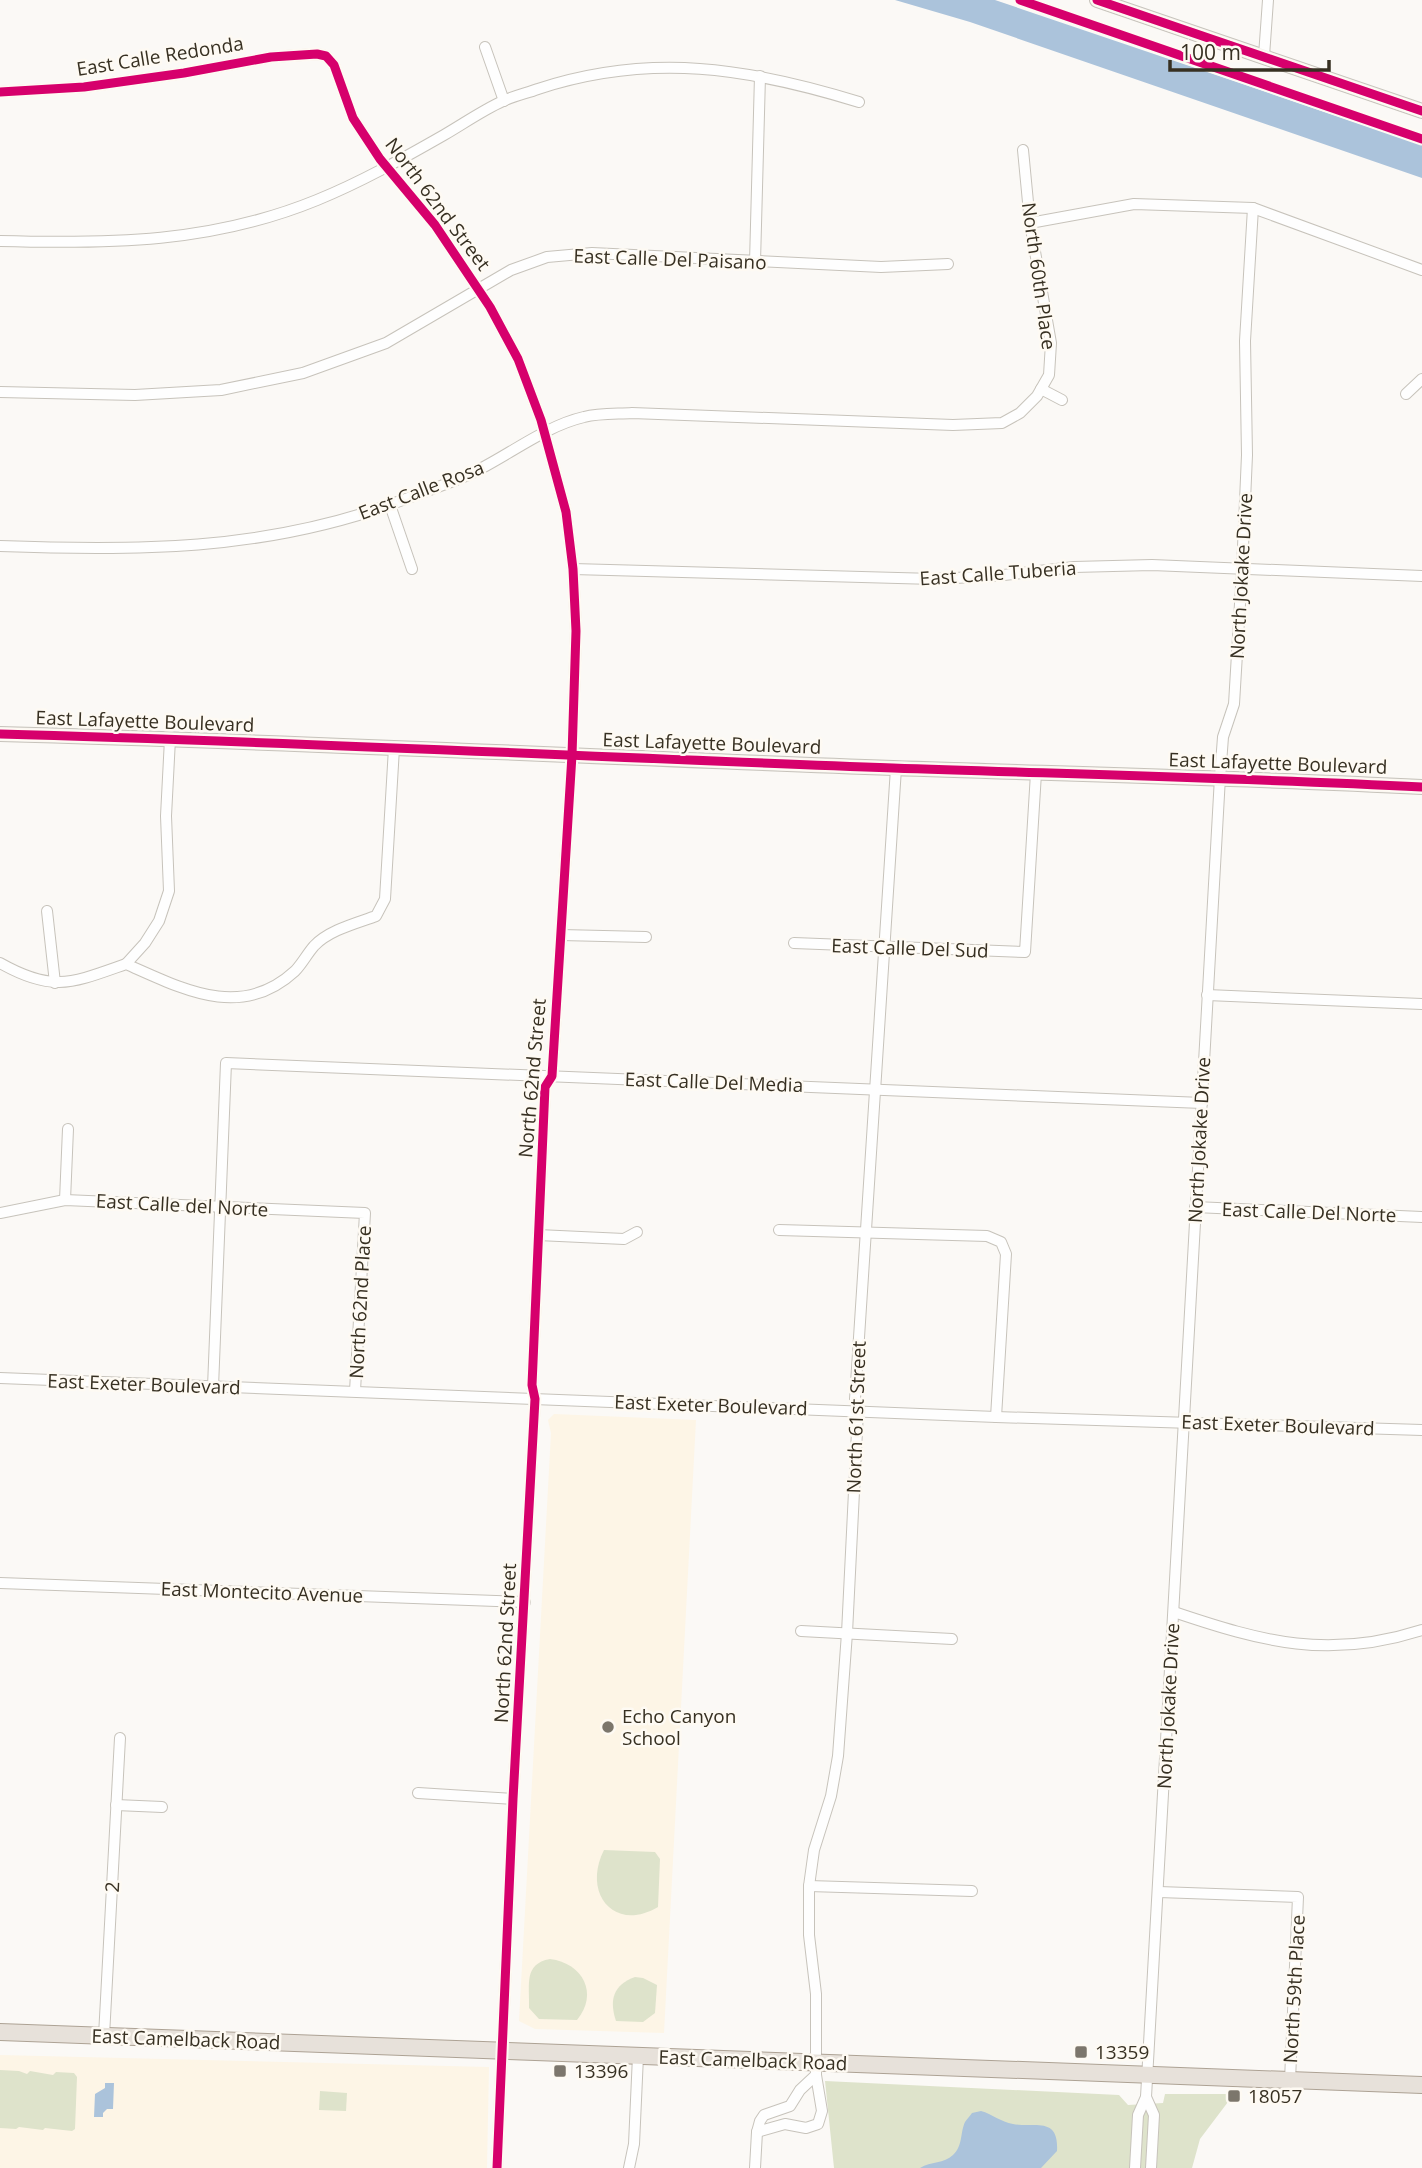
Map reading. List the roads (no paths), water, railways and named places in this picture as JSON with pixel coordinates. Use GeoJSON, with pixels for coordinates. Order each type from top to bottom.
{"type":"FeatureCollection","features":[{"type":"Feature","properties":{"kind":"main road","name":"East Camelback Road"},"geometry":{"type":"LineString","coordinates":[[0,2032],[638,2056],[817,2069],[1147,2074],[1422,2085]]}},
{"type":"Feature","properties":{"kind":"street"},"geometry":{"type":"LineString","coordinates":[[1097,0],[1422,111]]}},
{"type":"Feature","properties":{"kind":"street"},"geometry":{"type":"LineString","coordinates":[[1264,55],[1268,0]]}},
{"type":"Feature","properties":{"kind":"street"},"geometry":{"type":"LineString","coordinates":[[485,47],[504,101]]}},
{"type":"Feature","properties":{"kind":"street","name":"East Calle Redonda"},"geometry":{"type":"LineString","coordinates":[[0,92],[84,86],[184,73],[271,57],[317,54],[326,56]]}},
{"type":"Feature","properties":{"kind":"street","name":"North 62nd Street"},"geometry":{"type":"LineString","coordinates":[[326,56],[334,65],[353,118],[387,167],[435,225],[480,290],[518,359],[545,433],[566,512],[573,569],[576,631],[572,755],[552,1076],[545,1087],[531,1385],[535,1399],[513,1799],[497,2168]]}},
{"type":"Feature","properties":{"kind":"street"},"geometry":{"type":"LineString","coordinates":[[0,241],[93,244],[183,237],[253,221],[316,201],[387,167],[504,101],[566,80],[623,69],[692,66],[761,76],[859,102]]}},
{"type":"Feature","properties":{"kind":"street"},"geometry":{"type":"LineString","coordinates":[[755,262],[761,76]]}},
{"type":"Feature","properties":{"kind":"street","name":"North 60th Place"},"geometry":{"type":"LineString","coordinates":[[1002,424],[1020,413],[1041,389],[1049,375],[1051,343],[1030,223],[1023,150]]}},
{"type":"Feature","properties":{"kind":"street"},"geometry":{"type":"LineString","coordinates":[[1030,223],[1133,204],[1253,208],[1422,270]]}},
{"type":"Feature","properties":{"kind":"street","name":"North Jokake Drive"},"geometry":{"type":"LineString","coordinates":[[1146,2097],[1220,777],[1223,737],[1234,704],[1242,570],[1247,455],[1245,341],[1253,208]]}},
{"type":"Feature","properties":{"kind":"street","name":"East Calle Del Paisano"},"geometry":{"type":"LineString","coordinates":[[0,392],[135,395],[221,390],[303,373],[386,343],[511,271],[547,257],[592,253],[881,267],[948,264]]}},
{"type":"Feature","properties":{"kind":"street"},"geometry":{"type":"LineString","coordinates":[[1406,394],[1422,379]]}},
{"type":"Feature","properties":{"kind":"street"},"geometry":{"type":"LineString","coordinates":[[1041,389],[1062,401]]}},
{"type":"Feature","properties":{"kind":"street","name":"East Calle Rosa"},"geometry":{"type":"LineString","coordinates":[[0,545],[110,550],[194,547],[318,527],[390,505],[466,475],[545,433],[584,417],[632,413],[1002,424]]}},
{"type":"Feature","properties":{"kind":"street"},"geometry":{"type":"LineString","coordinates":[[390,505],[412,569]]}},
{"type":"Feature","properties":{"kind":"street","name":"East Calle Tuberia"},"geometry":{"type":"LineString","coordinates":[[573,569],[920,579],[1152,565],[1422,576]]}},
{"type":"Feature","properties":{"kind":"street","name":"East Lafayette Boulevard"},"geometry":{"type":"LineString","coordinates":[[0,734],[1036,773],[1220,777],[1422,787]]}},
{"type":"Feature","properties":{"kind":"street"},"geometry":{"type":"LineString","coordinates":[[0,963],[24,976],[55,983],[80,980],[126,964],[145,943],[159,921],[169,891],[166,816],[170,739]]}},
{"type":"Feature","properties":{"kind":"street"},"geometry":{"type":"LineString","coordinates":[[126,964],[175,986],[218,997],[250,997],[272,988],[296,970],[316,943],[347,926],[376,916],[385,899],[394,748]]}},
{"type":"Feature","properties":{"kind":"street","name":"North 61st Street"},"geometry":{"type":"LineString","coordinates":[[794,2126],[807,2128],[818,2124],[822,2111],[817,2069],[816,1994],[808,1912],[809,1886],[812,1859],[837,1766],[848,1633],[858,1411],[855,1399],[896,768]]}},
{"type":"Feature","properties":{"kind":"street","name":"East Calle Del Sud"},"geometry":{"type":"LineString","coordinates":[[794,943],[1025,952],[1036,773]]}},
{"type":"Feature","properties":{"kind":"street"},"geometry":{"type":"LineString","coordinates":[[47,911],[55,983]]}},
{"type":"Feature","properties":{"kind":"street"},"geometry":{"type":"LineString","coordinates":[[561,935],[646,937]]}},
{"type":"Feature","properties":{"kind":"street"},"geometry":{"type":"LineString","coordinates":[[1207,995],[1422,1004]]}},
{"type":"Feature","properties":{"kind":"street","name":"East Calle Del Media"},"geometry":{"type":"LineString","coordinates":[[220,1207],[226,1063],[1202,1103]]}},
{"type":"Feature","properties":{"kind":"street"},"geometry":{"type":"LineString","coordinates":[[65,1200],[68,1129]]}},
{"type":"Feature","properties":{"kind":"street","name":"East Calle del Norte"},"geometry":{"type":"LineString","coordinates":[[0,1213],[65,1200],[365,1213]]}},
{"type":"Feature","properties":{"kind":"street"},"geometry":{"type":"LineString","coordinates":[[213,1387],[220,1207]]}},
{"type":"Feature","properties":{"kind":"street","name":"East Calle Del Norte"},"geometry":{"type":"LineString","coordinates":[[1195,1207],[1422,1217]]}},
{"type":"Feature","properties":{"kind":"street","name":"North 62nd Place"},"geometry":{"type":"LineString","coordinates":[[355,1391],[365,1213]]}},
{"type":"Feature","properties":{"kind":"street"},"geometry":{"type":"LineString","coordinates":[[779,1230],[987,1236],[1001,1242],[1006,1254],[996,1417]]}},
{"type":"Feature","properties":{"kind":"street"},"geometry":{"type":"LineString","coordinates":[[538,1234],[624,1239],[637,1232]]}},
{"type":"Feature","properties":{"kind":"street","name":"East Exeter Boulevard"},"geometry":{"type":"LineString","coordinates":[[0,1378],[996,1417],[1422,1430]]}},
{"type":"Feature","properties":{"kind":"street","name":"East Montecito Avenue"},"geometry":{"type":"LineString","coordinates":[[0,1583],[525,1602]]}},
{"type":"Feature","properties":{"kind":"street"},"geometry":{"type":"LineString","coordinates":[[1174,1612],[1279,1643],[1329,1647],[1396,1639],[1422,1630]]}},
{"type":"Feature","properties":{"kind":"street"},"geometry":{"type":"LineString","coordinates":[[802,1631],[952,1639]]}},
{"type":"Feature","properties":{"kind":"street","name":"2"},"geometry":{"type":"LineString","coordinates":[[104,2036],[120,1738]]}},
{"type":"Feature","properties":{"kind":"street"},"geometry":{"type":"LineString","coordinates":[[418,1793],[513,1799]]}},
{"type":"Feature","properties":{"kind":"street"},"geometry":{"type":"LineString","coordinates":[[116,1805],[162,1807]]}},
{"type":"Feature","properties":{"kind":"street"},"geometry":{"type":"LineString","coordinates":[[809,1886],[972,1891]]}},
{"type":"Feature","properties":{"kind":"street","name":"North 59th Place"},"geometry":{"type":"LineString","coordinates":[[1159,1892],[1298,1897],[1290,2080]]}},
{"type":"Feature","properties":{"kind":"street"},"geometry":{"type":"LineString","coordinates":[[629,2168],[633,2155],[638,2056]]}},
{"type":"Feature","properties":{"kind":"street"},"geometry":{"type":"LineString","coordinates":[[794,2126],[787,2115],[790,2106],[817,2069]]}},
{"type":"Feature","properties":{"kind":"street"},"geometry":{"type":"LineString","coordinates":[[1135,2168],[1138,2115],[1146,2097]]}},
{"type":"Feature","properties":{"kind":"street"},"geometry":{"type":"LineString","coordinates":[[1146,2097],[1154,2115],[1151,2168]]}},
{"type":"Feature","properties":{"kind":"street"},"geometry":{"type":"LineString","coordinates":[[755,2168],[760,2120],[764,2115],[790,2106]]}},
{"type":"Feature","properties":{"kind":"street"},"geometry":{"type":"LineString","coordinates":[[757,2132],[785,2124],[794,2126]]}},
{"type":"Feature","properties":{"kind":"water"},"geometry":{"type":"Polygon","coordinates":[[[895,0],[995,0],[1422,145],[1422,178],[970,22],[895,0]]]}},
{"type":"Feature","properties":{"kind":"water"},"geometry":{"type":"Polygon","coordinates":[[[105,2083],[114,2083],[113,2109],[107,2109],[103,2117],[94,2117],[95,2094],[105,2088],[105,2083]]]}},
{"type":"Feature","properties":{"kind":"water"},"geometry":{"type":"Polygon","coordinates":[[[981,2111],[1009,2123],[1050,2128],[1057,2140],[1057,2151],[1041,2168],[920,2168],[953,2155],[958,2148],[965,2122],[972,2113],[981,2111]]]}},
{"type":"Feature","properties":{"kind":"place","name":"Echo Canyon School"},"geometry":{"type":"Point","coordinates":[608,1727]}},
{"type":"Feature","properties":{"kind":"place","name":"13359"},"geometry":{"type":"Point","coordinates":[1081,2052]}},
{"type":"Feature","properties":{"kind":"place","name":"13396"},"geometry":{"type":"Point","coordinates":[560,2071]}},
{"type":"Feature","properties":{"kind":"place","name":"18057"},"geometry":{"type":"Point","coordinates":[1234,2096]}}]}
